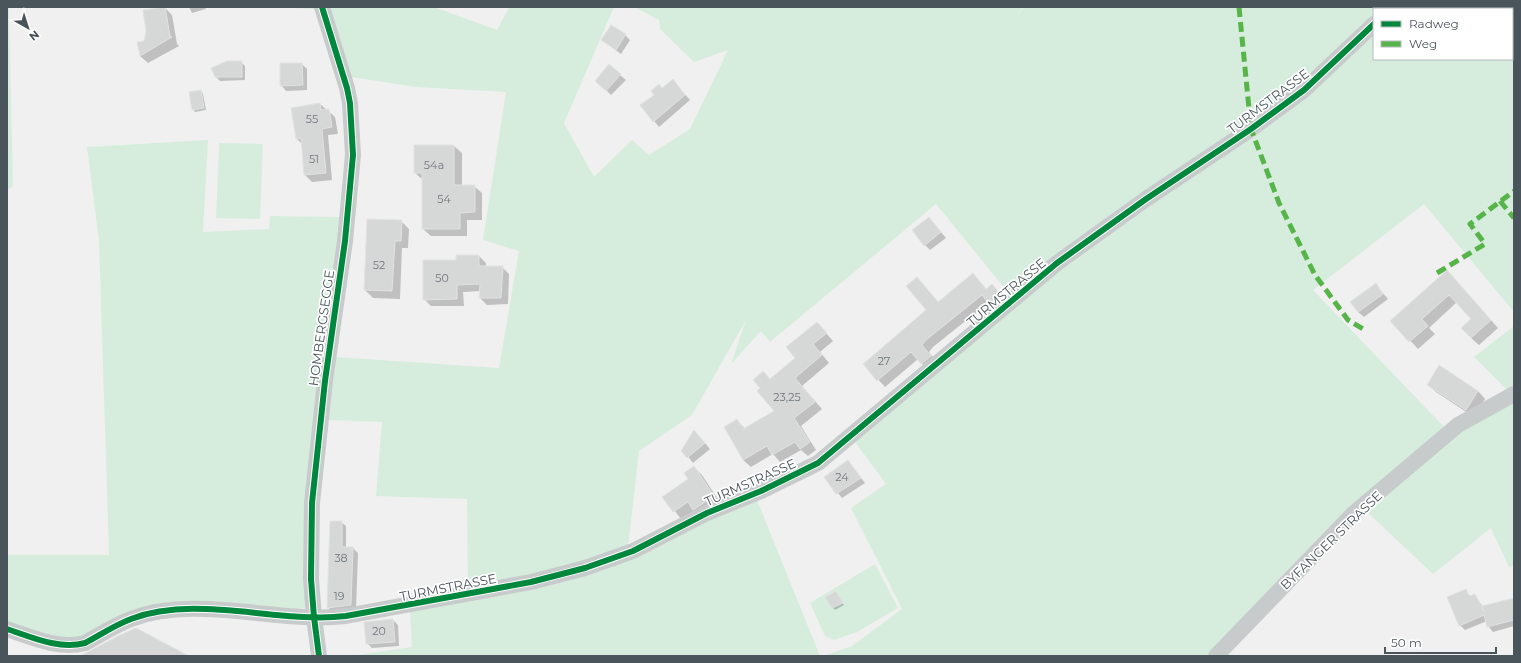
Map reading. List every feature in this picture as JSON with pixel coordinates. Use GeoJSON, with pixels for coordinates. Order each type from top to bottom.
{"type":"FeatureCollection","features":[{"type":"Feature","properties":{"kind":"street","name":"HOMBERGSEGGE"},"geometry":{"type":"LineString","coordinates":[[319,656],[314,617],[310,541],[315,465],[345,241],[353,155],[350,103],[347,88],[322,7]]}},
{"type":"Feature","properties":{"kind":"street","name":"TURMSTRASSE"},"geometry":{"type":"LineString","coordinates":[[7,629],[62,645],[77,645],[85,643],[131,618],[160,612],[197,609],[332,618],[403,607],[531,582],[585,568],[633,551],[707,513],[761,491],[818,463],[1057,263],[1146,199],[1251,129],[1304,90],[1373,25]]}},
{"type":"Feature","properties":{"kind":"street","name":"BYFANGER STRASSE"},"geometry":{"type":"LineString","coordinates":[[1216,656],[1354,513],[1458,425],[1514,394]]}},
{"type":"Feature","properties":{"kind":"green space"},"geometry":{"type":"Polygon","coordinates":[[[7,7],[9,7],[13,186],[7,190],[7,7]]]}},
{"type":"Feature","properties":{"kind":"green space"},"geometry":{"type":"Polygon","coordinates":[[[269,7],[315,7],[316,9],[269,7]]]}},
{"type":"Feature","properties":{"kind":"green space"},"geometry":{"type":"Polygon","coordinates":[[[330,7],[434,7],[497,30],[509,7],[614,7],[564,123],[594,177],[632,140],[649,155],[690,129],[728,50],[694,62],[660,29],[659,20],[634,7],[1023,7],[1017,15],[1024,7],[1388,7],[1373,8],[1373,21],[1322,69],[1011,296],[936,204],[770,342],[761,331],[731,364],[746,320],[692,415],[639,451],[628,548],[584,563],[468,589],[467,499],[376,496],[382,422],[328,420],[336,357],[499,368],[519,251],[483,240],[506,92],[416,87],[351,77],[330,7]]]}},
{"type":"Feature","properties":{"kind":"green space"},"geometry":{"type":"Polygon","coordinates":[[[1514,7],[1514,312],[1424,204],[1313,290],[1445,428],[1317,543],[1208,656],[823,656],[852,646],[902,609],[851,508],[886,484],[855,442],[1065,265],[1373,32],[1373,60],[1513,60],[1513,8],[1398,8],[1514,7]]]}},
{"type":"Feature","properties":{"kind":"green space"},"geometry":{"type":"Polygon","coordinates":[[[208,140],[203,232],[269,229],[270,216],[341,217],[306,502],[305,608],[287,610],[211,604],[64,642],[7,624],[7,555],[109,555],[99,241],[87,147],[208,140]]]}},
{"type":"Feature","properties":{"kind":"green space"},"geometry":{"type":"Polygon","coordinates":[[[219,143],[263,144],[260,219],[216,218],[219,143]]]}},
{"type":"Feature","properties":{"kind":"green space"},"geometry":{"type":"Polygon","coordinates":[[[1514,326],[1514,385],[1506,389],[1474,357],[1514,326]]]}},
{"type":"Feature","properties":{"kind":"green space"},"geometry":{"type":"Polygon","coordinates":[[[1514,399],[1514,566],[1509,567],[1491,528],[1433,574],[1365,510],[1453,435],[1514,399]]]}},
{"type":"Feature","properties":{"kind":"green space"},"geometry":{"type":"Polygon","coordinates":[[[757,500],[820,656],[351,656],[412,647],[410,612],[533,585],[757,500]]]}},
{"type":"Feature","properties":{"kind":"green space"},"geometry":{"type":"Polygon","coordinates":[[[875,564],[898,608],[857,632],[834,640],[825,636],[810,603],[875,564]]]}},
{"type":"Feature","properties":{"kind":"building"},"geometry":{"type":"Polygon","coordinates":[[[165,7],[170,36],[172,37],[140,56],[137,42],[144,41],[146,31],[143,10],[165,7]]]}},
{"type":"Feature","properties":{"kind":"building"},"geometry":{"type":"Polygon","coordinates":[[[611,25],[626,34],[616,50],[601,40],[611,25]]]}},
{"type":"Feature","properties":{"kind":"building"},"geometry":{"type":"Polygon","coordinates":[[[227,61],[242,61],[242,77],[215,77],[211,68],[227,61]]]}},
{"type":"Feature","properties":{"kind":"building"},"geometry":{"type":"Polygon","coordinates":[[[280,63],[302,63],[303,85],[280,86],[280,63]]]}},
{"type":"Feature","properties":{"kind":"building"},"geometry":{"type":"Polygon","coordinates":[[[609,64],[621,74],[606,91],[595,81],[609,64]]]}},
{"type":"Feature","properties":{"kind":"building"},"geometry":{"type":"Polygon","coordinates":[[[673,79],[685,95],[653,122],[640,105],[654,95],[651,91],[659,84],[662,88],[673,79]]]}},
{"type":"Feature","properties":{"kind":"building"},"geometry":{"type":"Polygon","coordinates":[[[201,90],[204,108],[192,110],[189,92],[201,90]]]}},
{"type":"Feature","properties":{"kind":"building"},"geometry":{"type":"Polygon","coordinates":[[[320,103],[321,110],[329,109],[332,127],[322,129],[326,173],[304,175],[301,138],[296,139],[291,108],[320,103]]]}},
{"type":"Feature","properties":{"kind":"building"},"geometry":{"type":"Polygon","coordinates":[[[414,145],[454,145],[454,185],[475,185],[475,212],[460,213],[460,229],[422,229],[422,173],[414,173],[414,145]]]}},
{"type":"Feature","properties":{"kind":"building"},"geometry":{"type":"Polygon","coordinates":[[[929,217],[941,232],[924,246],[912,230],[929,217]]]}},
{"type":"Feature","properties":{"kind":"building"},"geometry":{"type":"Polygon","coordinates":[[[367,219],[402,220],[401,241],[395,241],[392,291],[364,290],[367,219]]]}},
{"type":"Feature","properties":{"kind":"building"},"geometry":{"type":"Polygon","coordinates":[[[456,255],[479,255],[479,266],[503,266],[501,298],[479,298],[480,284],[457,285],[457,299],[423,300],[423,260],[456,260],[456,255]]]}},
{"type":"Feature","properties":{"kind":"building"},"geometry":{"type":"Polygon","coordinates":[[[1447,270],[1491,320],[1471,338],[1461,328],[1471,319],[1449,295],[1422,319],[1428,326],[1409,342],[1390,321],[1447,270]]]}},
{"type":"Feature","properties":{"kind":"building"},"geometry":{"type":"Polygon","coordinates":[[[973,273],[986,289],[992,284],[1002,296],[991,306],[982,295],[926,340],[922,345],[931,356],[921,364],[911,352],[877,381],[863,364],[926,310],[906,286],[917,277],[938,302],[973,273]]]}},
{"type":"Feature","properties":{"kind":"building"},"geometry":{"type":"Polygon","coordinates":[[[1376,283],[1383,294],[1358,312],[1350,302],[1376,283]]]}},
{"type":"Feature","properties":{"kind":"building"},"geometry":{"type":"Polygon","coordinates":[[[817,322],[827,333],[813,344],[822,355],[795,378],[815,402],[794,418],[810,442],[800,449],[795,442],[772,455],[767,446],[743,460],[724,427],[737,419],[743,429],[774,411],[757,391],[760,388],[753,380],[763,371],[770,379],[795,358],[786,347],[817,322]]]}},
{"type":"Feature","properties":{"kind":"building"},"geometry":{"type":"Polygon","coordinates":[[[1439,365],[1478,391],[1466,410],[1427,385],[1439,365]]]}},
{"type":"Feature","properties":{"kind":"building"},"geometry":{"type":"Polygon","coordinates":[[[694,430],[705,443],[687,458],[681,451],[694,430]]]}},
{"type":"Feature","properties":{"kind":"building"},"geometry":{"type":"Polygon","coordinates":[[[848,460],[861,478],[836,494],[824,477],[848,460]]]}},
{"type":"Feature","properties":{"kind":"building"},"geometry":{"type":"Polygon","coordinates":[[[694,466],[714,496],[693,510],[688,502],[673,512],[662,497],[688,479],[684,473],[694,466]]]}},
{"type":"Feature","properties":{"kind":"building"},"geometry":{"type":"Polygon","coordinates":[[[330,521],[342,521],[342,547],[353,547],[351,605],[327,608],[330,521]]]}},
{"type":"Feature","properties":{"kind":"building"},"geometry":{"type":"Polygon","coordinates":[[[1466,589],[1469,596],[1475,594],[1484,612],[1482,606],[1514,598],[1514,620],[1487,627],[1484,615],[1459,626],[1447,597],[1466,589]]]}},
{"type":"Feature","properties":{"kind":"building"},"geometry":{"type":"Polygon","coordinates":[[[836,591],[843,603],[832,608],[825,597],[836,591]]]}},
{"type":"Feature","properties":{"kind":"building"},"geometry":{"type":"Polygon","coordinates":[[[393,619],[395,642],[366,644],[364,622],[393,619]]]}},
{"type":"Feature","properties":{"kind":"building"},"geometry":{"type":"Polygon","coordinates":[[[136,628],[189,656],[80,656],[118,636],[136,628]]]}},
{"type":"Feature","properties":{"kind":"marked path"},"geometry":{"type":"LineString","coordinates":[[1239,7],[1251,129],[1279,203],[1315,275],[1348,320],[1365,330]]}},
{"type":"Feature","properties":{"kind":"marked path"},"geometry":{"type":"LineString","coordinates":[[1437,273],[1485,244],[1470,224],[1514,191]]}},
{"type":"Feature","properties":{"kind":"marked path"},"geometry":{"type":"LineString","coordinates":[[1500,201],[1514,218]]}},
{"type":"Feature","properties":{"kind":"cycle path"},"geometry":{"type":"LineString","coordinates":[[319,656],[311,579],[312,503],[325,381],[345,241],[353,155],[350,103],[347,88],[322,7]]}},
{"type":"Feature","properties":{"kind":"cycle path"},"geometry":{"type":"LineString","coordinates":[[7,629],[45,642],[75,645],[85,643],[113,627],[131,619],[156,612],[183,609],[210,609],[293,616],[346,616],[531,582],[585,568],[633,551],[707,513],[761,491],[818,463],[1057,263],[1146,199],[1251,129],[1304,90],[1373,25]]}}]}
